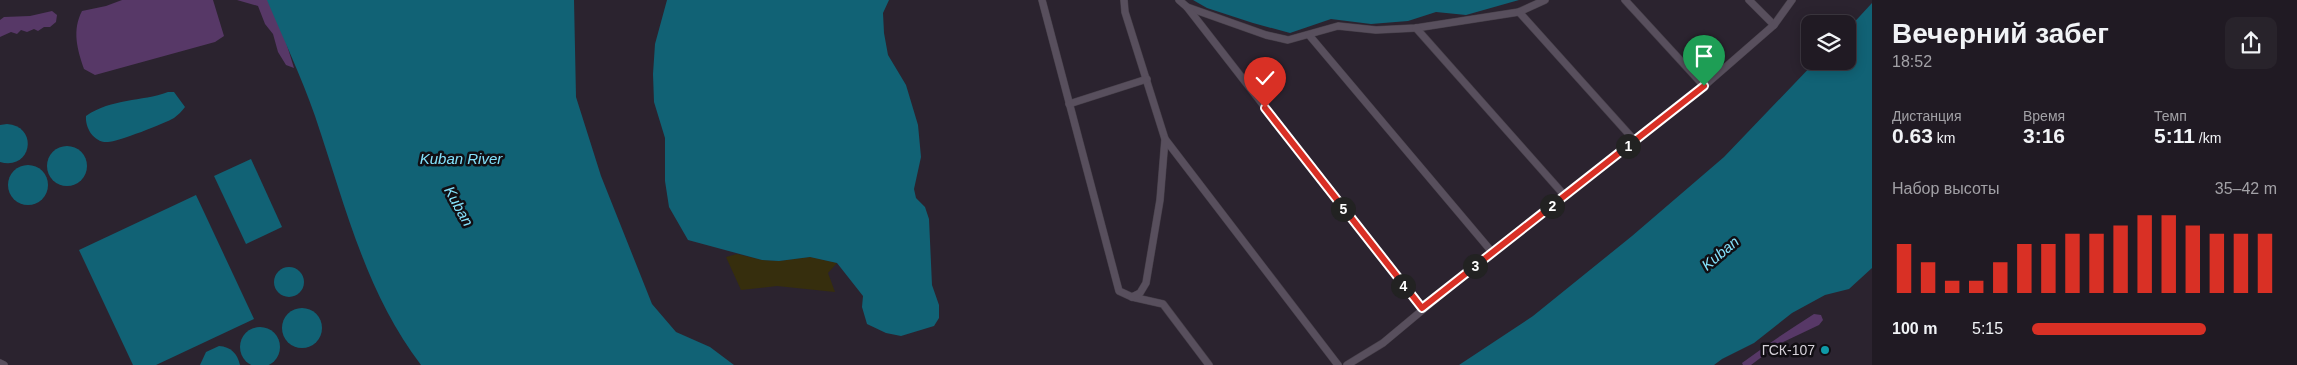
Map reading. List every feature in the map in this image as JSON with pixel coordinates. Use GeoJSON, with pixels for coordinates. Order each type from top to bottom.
{"type":"FeatureCollection","features":[{"type":"Feature","properties":{"kind":"street"},"geometry":{"type":"LineString","coordinates":[[1042,0],[1119,291],[1132,298],[1163,304],[1210,365]]}},
{"type":"Feature","properties":{"kind":"street"},"geometry":{"type":"LineString","coordinates":[[1124,0],[1125,12],[1148,79],[1165,139],[1160,200],[1146,283],[1140,293],[1132,298]]}},
{"type":"Feature","properties":{"kind":"street"},"geometry":{"type":"LineString","coordinates":[[1179,0],[1187,7],[1422,308]]}},
{"type":"Feature","properties":{"kind":"street"},"geometry":{"type":"LineString","coordinates":[[1187,7],[1282,40],[1294,40],[1338,26],[1376,30],[1416,28],[1519,12],[1545,0]]}},
{"type":"Feature","properties":{"kind":"street"},"geometry":{"type":"LineString","coordinates":[[1625,0],[1704,86]]}},
{"type":"Feature","properties":{"kind":"street"},"geometry":{"type":"LineString","coordinates":[[1749,0],[1774,25]]}},
{"type":"Feature","properties":{"kind":"street"},"geometry":{"type":"LineString","coordinates":[[1347,365],[1383,343],[1422,308],[1704,86],[1774,25],[1792,0]]}},
{"type":"Feature","properties":{"kind":"street"},"geometry":{"type":"LineString","coordinates":[[1519,12],[1635,141]]}},
{"type":"Feature","properties":{"kind":"street"},"geometry":{"type":"LineString","coordinates":[[1416,28],[1565,196]]}},
{"type":"Feature","properties":{"kind":"street"},"geometry":{"type":"LineString","coordinates":[[1309,35],[1492,252]]}},
{"type":"Feature","properties":{"kind":"street"},"geometry":{"type":"LineString","coordinates":[[1069,104],[1148,79]]}},
{"type":"Feature","properties":{"kind":"street"},"geometry":{"type":"LineString","coordinates":[[1165,139],[1338,365]]}},
{"type":"Feature","properties":{"kind":"street"},"geometry":{"type":"LineString","coordinates":[[0,363],[4,365]]}},
{"type":"Feature","properties":{"kind":"shaded area"},"geometry":{"type":"Polygon","coordinates":[[[122,0],[213,0],[224,36],[215,42],[95,75],[84,69],[79,54],[76,32],[79,18],[82,11],[106,6],[122,0]]]}},
{"type":"Feature","properties":{"kind":"shaded area"},"geometry":{"type":"Polygon","coordinates":[[[237,0],[273,0],[294,68],[286,65],[278,52],[273,34],[265,24],[258,6],[237,0]]]}},
{"type":"Feature","properties":{"kind":"shaded area"},"geometry":{"type":"Polygon","coordinates":[[[52,11],[57,15],[56,22],[50,27],[44,27],[38,31],[34,29],[27,32],[21,30],[17,34],[11,32],[0,37],[0,20],[4,17],[30,16],[52,11]]]}},
{"type":"Feature","properties":{"kind":"shaded area"},"geometry":{"type":"Polygon","coordinates":[[[1814,314],[1821,315],[1823,320],[1819,325],[1779,344],[1751,365],[1743,365],[1742,363],[1814,314]]]}},
{"type":"Feature","properties":{"kind":"sand"},"geometry":{"type":"Polygon","coordinates":[[[737,254],[762,260],[779,261],[810,257],[837,263],[828,273],[835,292],[777,286],[741,290],[726,257],[737,254]]]}},
{"type":"Feature","properties":{"kind":"water","name":"Kuban River"},"geometry":{"type":"Polygon","coordinates":[[[267,0],[574,0],[576,97],[601,176],[652,304],[676,332],[710,347],[734,365],[421,365],[402,337],[370,277],[310,101],[267,0]]]}},
{"type":"Feature","properties":{"kind":"water"},"geometry":{"type":"Polygon","coordinates":[[[667,0],[889,0],[883,13],[888,55],[906,85],[918,125],[921,157],[914,189],[916,198],[925,207],[929,219],[932,285],[939,305],[939,318],[934,326],[901,336],[886,333],[867,324],[862,307],[863,296],[837,263],[810,257],[779,261],[762,260],[688,240],[669,207],[665,181],[665,138],[654,102],[655,44],[667,0]]]}},
{"type":"Feature","properties":{"kind":"water"},"geometry":{"type":"Polygon","coordinates":[[[1193,0],[1519,0],[1466,15],[1436,12],[1408,21],[1371,24],[1331,19],[1290,33],[1207,8],[1193,0]]]}},
{"type":"Feature","properties":{"kind":"water","name":"Kuban"},"geometry":{"type":"Polygon","coordinates":[[[1872,3],[1872,268],[1849,289],[1825,295],[1792,313],[1754,343],[1714,365],[1459,365],[1533,316],[1632,236],[1724,157],[1807,70],[1856,70],[1856,20],[1872,3]]]}},
{"type":"Feature","properties":{"kind":"water"},"geometry":{"type":"Polygon","coordinates":[[[174,92],[185,107],[174,118],[131,136],[108,142],[103,142],[91,134],[86,116],[96,110],[116,103],[174,92]]]}},
{"type":"Feature","properties":{"kind":"water"},"geometry":{"type":"Polygon","coordinates":[[[7,124],[17,127],[24,132],[28,147],[25,154],[19,160],[11,163],[0,162],[0,125],[7,124]]]}},
{"type":"Feature","properties":{"kind":"water"},"geometry":{"type":"Polygon","coordinates":[[[67,146],[81,152],[87,166],[81,180],[67,186],[53,180],[47,166],[53,152],[67,146]]]}},
{"type":"Feature","properties":{"kind":"water"},"geometry":{"type":"Polygon","coordinates":[[[251,159],[282,227],[246,244],[214,176],[251,159]]]}},
{"type":"Feature","properties":{"kind":"water"},"geometry":{"type":"Polygon","coordinates":[[[28,165],[42,171],[48,185],[42,199],[28,205],[14,199],[8,185],[14,171],[28,165]]]}},
{"type":"Feature","properties":{"kind":"water"},"geometry":{"type":"Polygon","coordinates":[[[196,195],[254,319],[156,365],[133,365],[79,250],[196,195]]]}},
{"type":"Feature","properties":{"kind":"water"},"geometry":{"type":"Polygon","coordinates":[[[289,267],[300,271],[304,282],[300,293],[289,297],[278,293],[274,282],[278,271],[289,267]]]}},
{"type":"Feature","properties":{"kind":"water"},"geometry":{"type":"Polygon","coordinates":[[[302,308],[316,314],[322,328],[316,342],[302,348],[288,342],[282,328],[288,314],[302,308]]]}},
{"type":"Feature","properties":{"kind":"water"},"geometry":{"type":"Polygon","coordinates":[[[260,327],[274,333],[280,347],[276,358],[264,366],[256,366],[246,361],[240,347],[246,333],[260,327]]]}},
{"type":"Feature","properties":{"kind":"water"},"geometry":{"type":"Polygon","coordinates":[[[219,346],[233,351],[240,365],[200,365],[206,352],[219,346]]]}},
{"type":"Feature","properties":{"kind":"place","name":"ГСК-107"},"geometry":{"type":"Point","coordinates":[1825,350]}},
{"type":"Feature","properties":{"kind":"route"},"geometry":{"type":"LineString","coordinates":[[1265,108],[1422,308],[1704,86]]}}]}
